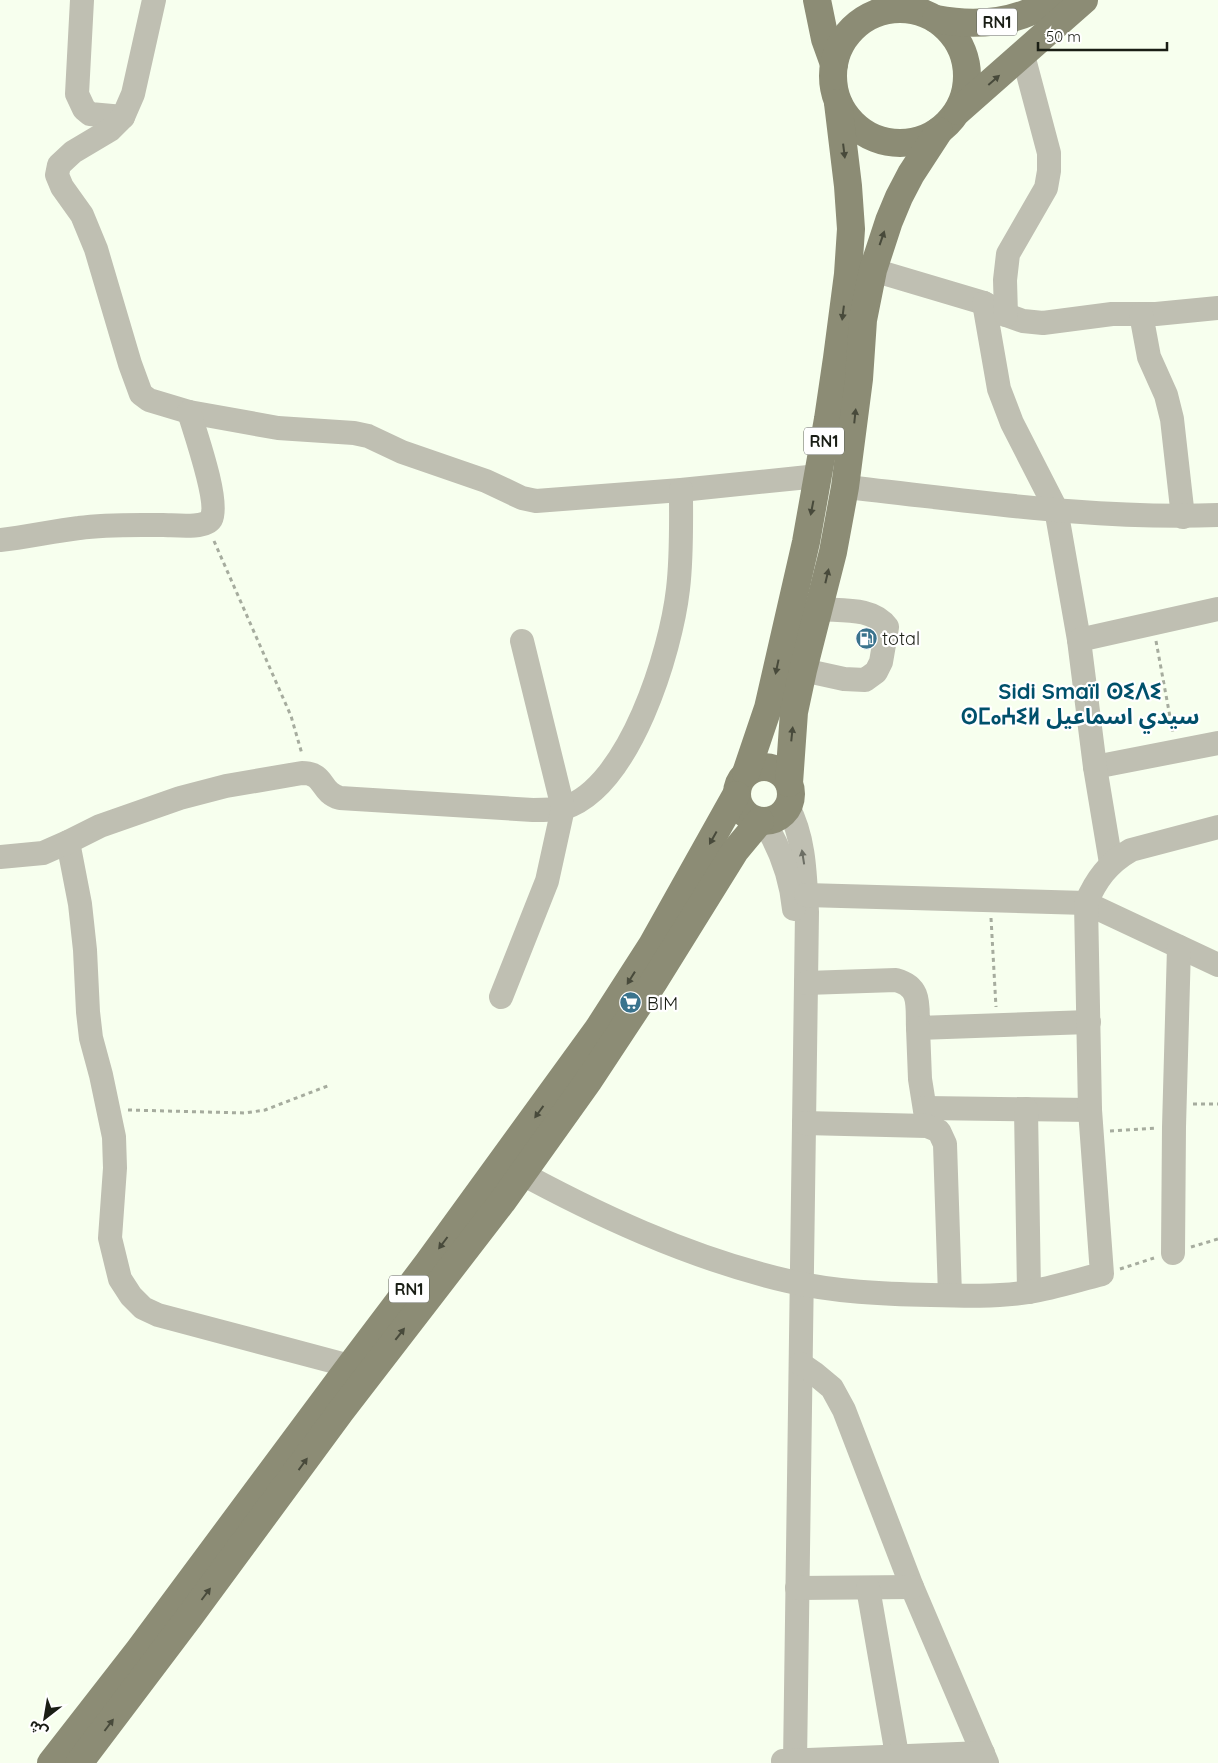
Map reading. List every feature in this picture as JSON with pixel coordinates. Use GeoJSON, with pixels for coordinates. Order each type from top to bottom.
{"type":"FeatureCollection","features":[{"type":"Feature","properties":{"kind":"main road"},"geometry":{"type":"LineString","coordinates":[[817,0],[825,39],[834,64]]}},
{"type":"Feature","properties":{"kind":"main road","name":"RN1"},"geometry":{"type":"LineString","coordinates":[[79,1763],[202,1601],[340,1412],[502,1202],[512,1168],[673,909],[741,784],[768,708],[806,542],[838,349],[850,252],[850,207],[838,103],[833,77],[834,64],[843,40],[861,21],[885,10],[915,10],[970,24],[1004,21],[1036,10],[1053,0]]}},
{"type":"Feature","properties":{"kind":"main road","name":"RN1"},"geometry":{"type":"LineString","coordinates":[[838,103],[853,124],[864,133],[882,140],[902,143],[915,142],[948,122],[1084,0]]}},
{"type":"Feature","properties":{"kind":"main road","name":"RN1"},"geometry":{"type":"LineString","coordinates":[[51,1763],[134,1657],[350,1366],[512,1168],[588,1080],[653,983],[735,851],[762,822],[778,818],[789,795],[792,736],[803,670],[833,552],[845,487],[859,379],[863,320],[873,270],[899,197],[911,174],[963,101],[966,88],[966,62],[962,49],[955,38],[947,28],[915,10]]}},
{"type":"Feature","properties":{"kind":"main road"},"geometry":{"type":"LineString","coordinates":[[762,822],[746,815],[741,810],[741,784],[762,766],[770,767],[784,775],[789,795]]}},
{"type":"Feature","properties":{"kind":"street"},"geometry":{"type":"LineString","coordinates":[[82,0],[77,94],[84,109],[90,114],[123,116]]}},
{"type":"Feature","properties":{"kind":"street"},"geometry":{"type":"LineString","coordinates":[[154,0],[133,94],[123,116],[110,130],[73,152],[59,165],[58,176],[62,186],[82,215],[96,249],[130,364],[141,394],[149,400],[189,412],[278,428],[354,433],[368,436],[402,452],[486,481],[522,498],[536,500],[681,490],[818,476]]}},
{"type":"Feature","properties":{"kind":"street"},"geometry":{"type":"LineString","coordinates":[[1006,314],[1005,280],[1008,254],[1046,188],[1049,172],[1048,153],[1023,55]]}},
{"type":"Feature","properties":{"kind":"street"},"geometry":{"type":"LineString","coordinates":[[873,270],[984,303],[1023,321],[1043,323],[1112,314],[1156,314],[1218,308]]}},
{"type":"Feature","properties":{"kind":"street"},"geometry":{"type":"LineString","coordinates":[[984,303],[1000,390],[1012,423],[1056,510],[1079,640],[1095,768],[1111,863]]}},
{"type":"Feature","properties":{"kind":"street"},"geometry":{"type":"LineString","coordinates":[[1141,314],[1149,357],[1166,396],[1172,418],[1183,516]]}},
{"type":"Feature","properties":{"kind":"street"},"geometry":{"type":"LineString","coordinates":[[0,540],[81,528],[118,525],[197,526],[206,523],[211,519],[213,507],[209,480],[189,412]]}},
{"type":"Feature","properties":{"kind":"street"},"geometry":{"type":"LineString","coordinates":[[845,487],[1056,510],[1132,516],[1218,515]]}},
{"type":"Feature","properties":{"kind":"street"},"geometry":{"type":"LineString","coordinates":[[0,857],[43,853],[100,826],[180,798],[226,786],[302,773],[311,773],[318,777],[331,796],[340,798],[533,810],[563,808],[582,798],[608,776],[623,756],[655,685],[665,657],[678,591],[681,554],[681,490]]}},
{"type":"Feature","properties":{"kind":"street"},"geometry":{"type":"LineString","coordinates":[[803,670],[844,679],[865,680],[876,672],[881,662],[887,627],[882,620],[872,614],[819,609]]}},
{"type":"Feature","properties":{"kind":"street"},"geometry":{"type":"LineString","coordinates":[[1079,640],[1218,609]]}},
{"type":"Feature","properties":{"kind":"street"},"geometry":{"type":"LineString","coordinates":[[501,997],[547,881],[563,808],[522,641]]}},
{"type":"Feature","properties":{"kind":"street"},"geometry":{"type":"LineString","coordinates":[[1095,768],[1218,743]]}},
{"type":"Feature","properties":{"kind":"street"},"geometry":{"type":"LineString","coordinates":[[789,795],[800,835],[806,895],[804,1123],[796,1283],[800,1364],[797,1588],[789,1762]]}},
{"type":"Feature","properties":{"kind":"street"},"geometry":{"type":"LineString","coordinates":[[762,822],[779,850],[786,868],[791,887],[794,916],[796,1283],[789,1762]]}},
{"type":"Feature","properties":{"kind":"street"},"geometry":{"type":"LineString","coordinates":[[512,1168],[574,1202],[681,1248],[736,1267],[796,1283],[870,1292],[950,1295],[1029,1292],[1102,1274],[1091,1121],[1086,903],[1093,887],[1111,863],[1130,850],[1218,827]]}},
{"type":"Feature","properties":{"kind":"street"},"geometry":{"type":"LineString","coordinates":[[68,842],[80,904],[91,1038],[101,1074],[114,1137],[115,1168],[110,1238],[120,1279],[131,1296],[143,1308],[158,1315],[350,1366]]}},
{"type":"Feature","properties":{"kind":"street"},"geometry":{"type":"LineString","coordinates":[[806,895],[1086,903],[1218,965]]}},
{"type":"Feature","properties":{"kind":"street"},"geometry":{"type":"LineString","coordinates":[[1173,1253],[1179,947]]}},
{"type":"Feature","properties":{"kind":"street"},"geometry":{"type":"LineString","coordinates":[[806,983],[896,980],[912,987],[916,996],[920,1079],[926,1117],[939,1131],[945,1144],[950,1295]]}},
{"type":"Feature","properties":{"kind":"street"},"geometry":{"type":"LineString","coordinates":[[918,1028],[1089,1022]]}},
{"type":"Feature","properties":{"kind":"street"},"geometry":{"type":"LineString","coordinates":[[804,1123],[926,1117],[1026,1109],[1091,1121]]}},
{"type":"Feature","properties":{"kind":"street"},"geometry":{"type":"LineString","coordinates":[[1026,1109],[1029,1292]]}},
{"type":"Feature","properties":{"kind":"street"},"geometry":{"type":"LineString","coordinates":[[789,1762],[985,1758],[912,1587],[844,1410],[832,1388],[800,1364]]}},
{"type":"Feature","properties":{"kind":"street"},"geometry":{"type":"LineString","coordinates":[[797,1588],[912,1587]]}},
{"type":"Feature","properties":{"kind":"street"},"geometry":{"type":"LineString","coordinates":[[868,1588],[899,1759]]}},
{"type":"Feature","properties":{"kind":"path"},"geometry":{"type":"LineString","coordinates":[[206,523],[291,716],[301,750],[302,773]]}},
{"type":"Feature","properties":{"kind":"path"},"geometry":{"type":"LineString","coordinates":[[1152,624],[1177,751]]}},
{"type":"Feature","properties":{"kind":"path"},"geometry":{"type":"LineString","coordinates":[[990,900],[998,1025]]}},
{"type":"Feature","properties":{"kind":"path"},"geometry":{"type":"LineString","coordinates":[[108,1109],[245,1113],[265,1110],[330,1085]]}},
{"type":"Feature","properties":{"kind":"path"},"geometry":{"type":"LineString","coordinates":[[1091,1121],[1174,1127]]}},
{"type":"Feature","properties":{"kind":"place","name":"total"},"geometry":{"type":"Point","coordinates":[866,638]}},
{"type":"Feature","properties":{"kind":"place","name":"BIM"},"geometry":{"type":"Point","coordinates":[631,1003]}},
{"type":"Feature","properties":{"kind":"district","name":"Sidi Smaïl ⵙⵉⴷⵉ ⵙⵎⴰⵄⵉⵍ سيدي اسماعيل"},"geometry":{"type":"Point","coordinates":[1080,704]}}]}
